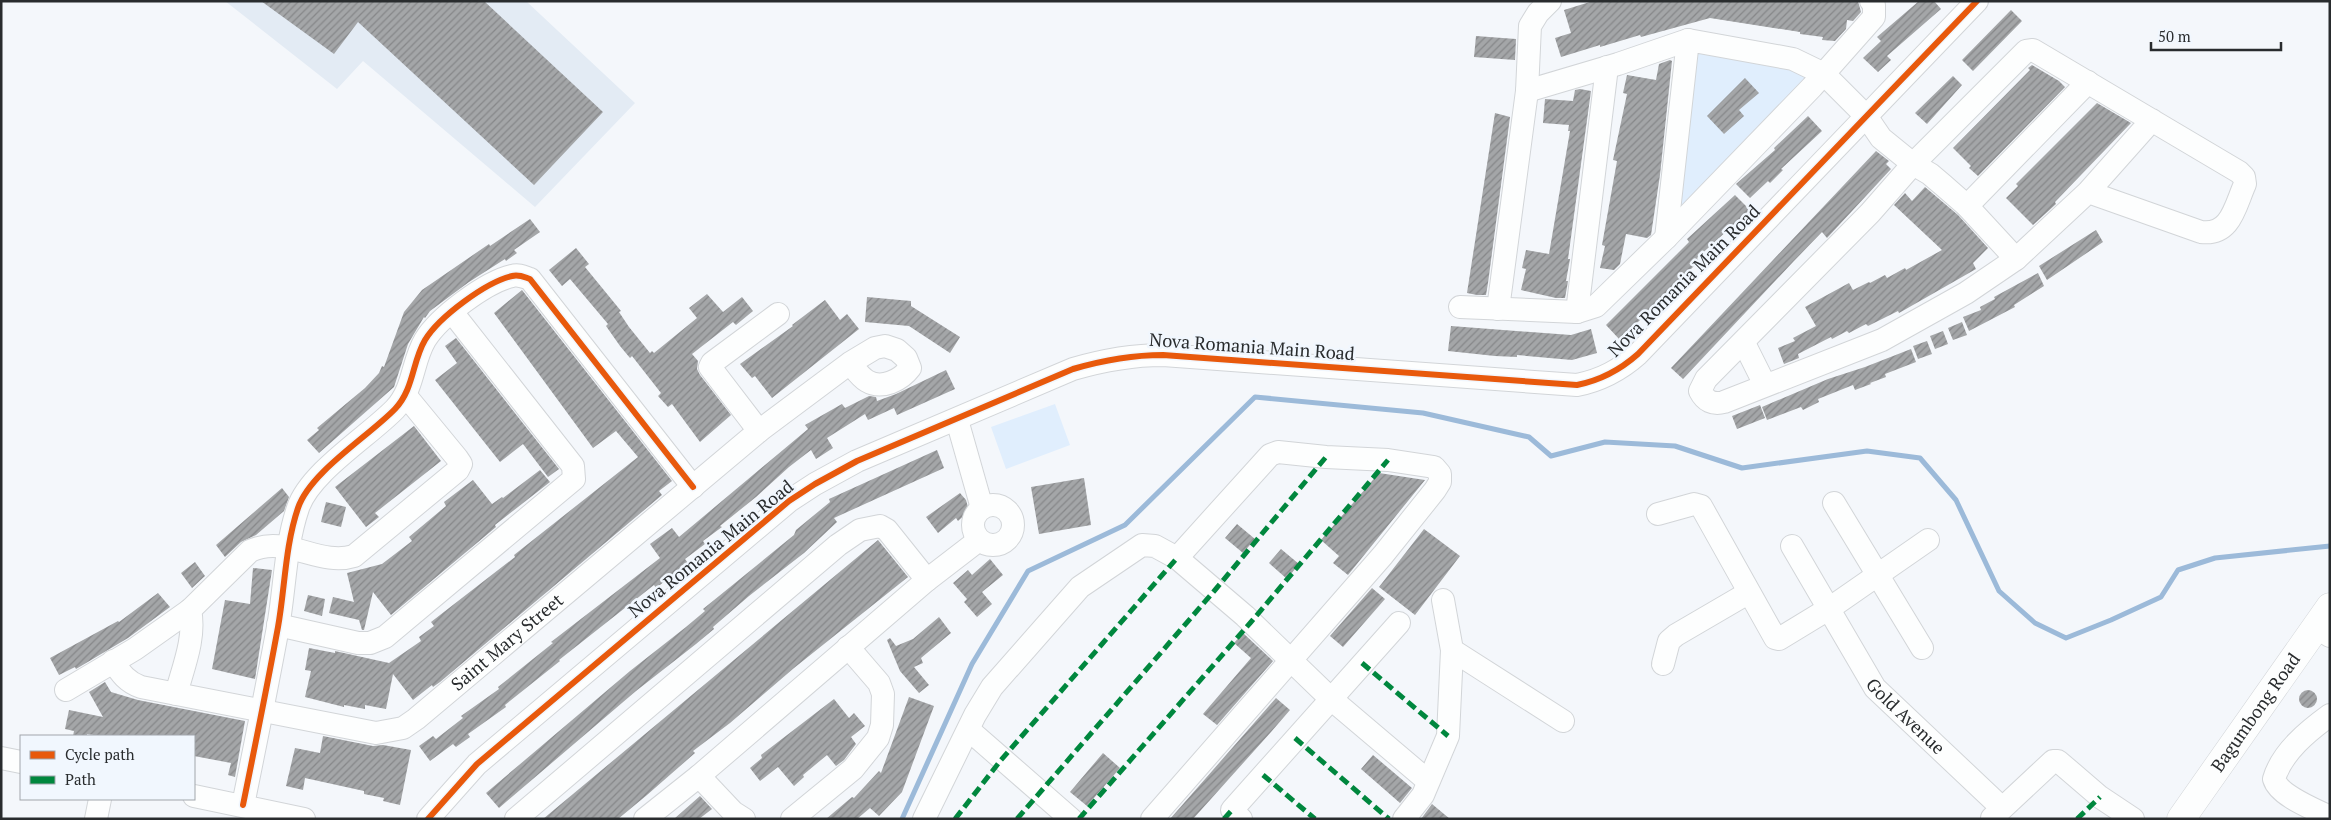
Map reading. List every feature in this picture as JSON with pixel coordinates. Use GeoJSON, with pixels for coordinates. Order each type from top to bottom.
{"type":"FeatureCollection","features":[{"type":"Feature","properties":{"kind":"main road","name":"Bagumbong Road"},"geometry":{"type":"LineString","coordinates":[[2181,819],[2326,619]]}},
{"type":"Feature","properties":{"kind":"street"},"geometry":{"type":"LineString","coordinates":[[1498,310],[1527,91],[1530,26],[1538,12],[1550,1]]}},
{"type":"Feature","properties":{"kind":"street"},"geometry":{"type":"LineString","coordinates":[[1460,307],[1578,312],[1596,306],[1666,238],[1824,74],[1874,17],[1874,5],[1871,1]]}},
{"type":"Feature","properties":{"kind":"street","name":"Nova Romania Main Road"},"geometry":{"type":"LineString","coordinates":[[428,819],[477,764],[789,501],[857,461],[1073,369],[1104,360],[1133,355],[1173,356],[1577,384],[1594,382],[1624,366],[1638,354],[1977,1]]}},
{"type":"Feature","properties":{"kind":"street"},"geometry":{"type":"LineString","coordinates":[[1527,91],[1688,40],[1793,59],[1824,74],[1866,116],[1881,138],[1913,164],[1930,174],[1967,206],[2016,259]]}},
{"type":"Feature","properties":{"kind":"street"},"geometry":{"type":"LineString","coordinates":[[1666,238],[1688,40]]}},
{"type":"Feature","properties":{"kind":"street"},"geometry":{"type":"LineString","coordinates":[[2088,192],[2201,232],[2212,233],[2222,229],[2229,222],[2245,184],[2244,177],[2240,172],[2088,82],[2033,50],[2026,51],[1913,164],[1870,213],[1744,343],[1706,379],[1700,391],[1706,400],[1718,403],[1882,340],[1966,293],[2016,259],[2088,192],[2152,120]]}},
{"type":"Feature","properties":{"kind":"street"},"geometry":{"type":"LineString","coordinates":[[1578,312],[1607,67]]}},
{"type":"Feature","properties":{"kind":"street"},"geometry":{"type":"LineString","coordinates":[[1967,206],[2088,82]]}},
{"type":"Feature","properties":{"kind":"street"},"geometry":{"type":"LineString","coordinates":[[243,805],[278,625],[289,549],[298,507],[314,482],[382,422],[406,396],[425,341],[433,329],[452,312],[481,291],[513,275],[522,275],[530,279],[693,486]]}},
{"type":"Feature","properties":{"kind":"street"},"geometry":{"type":"LineString","coordinates":[[278,625],[358,643],[370,643],[385,637],[574,479],[573,466],[452,312]]}},
{"type":"Feature","properties":{"kind":"street"},"geometry":{"type":"LineString","coordinates":[[759,432],[710,367],[712,363],[778,314]]}},
{"type":"Feature","properties":{"kind":"street"},"geometry":{"type":"LineString","coordinates":[[1744,343],[1765,385]]}},
{"type":"Feature","properties":{"kind":"street","name":"Saint Mary Street"},"geometry":{"type":"LineString","coordinates":[[114,661],[123,676],[131,683],[176,694],[376,733],[403,728],[416,720],[759,432],[850,363]]}},
{"type":"Feature","properties":{"kind":"street"},"geometry":{"type":"LineString","coordinates":[[66,690],[114,661],[190,610],[250,551],[262,545],[274,544],[289,549],[337,558],[354,556],[458,470],[461,464],[457,458],[406,396]]}},
{"type":"Feature","properties":{"kind":"street"},"geometry":{"type":"LineString","coordinates":[[956,420],[982,508]]}},
{"type":"Feature","properties":{"kind":"street"},"geometry":{"type":"LineString","coordinates":[[1152,819],[1383,555],[1436,490],[1440,482],[1440,474],[1434,467],[1388,460],[1326,457],[1278,452],[1270,455],[1177,558]]}},
{"type":"Feature","properties":{"kind":"street"},"geometry":{"type":"LineString","coordinates":[[1658,514],[1694,504],[1701,506],[1748,593],[1775,638],[1779,639],[1830,608],[1928,540]]}},
{"type":"Feature","properties":{"kind":"street"},"geometry":{"type":"LineString","coordinates":[[1834,504],[1922,648]]}},
{"type":"Feature","properties":{"kind":"street"},"geometry":{"type":"LineString","coordinates":[[994,505],[1007,510],[1011,516],[1013,528],[1006,540],[1000,544],[992,545],[979,540],[973,528],[974,520],[982,508],[994,505]]}},
{"type":"Feature","properties":{"kind":"street"},"geometry":{"type":"LineString","coordinates":[[516,819],[838,545],[860,530],[880,526],[887,530],[927,580]]}},
{"type":"Feature","properties":{"kind":"street"},"geometry":{"type":"LineString","coordinates":[[645,819],[699,776],[927,580],[979,540]]}},
{"type":"Feature","properties":{"kind":"street"},"geometry":{"type":"LineString","coordinates":[[924,819],[992,687],[1080,587],[1142,545],[1155,546],[1177,558],[1291,659],[1330,698],[1428,781]]}},
{"type":"Feature","properties":{"kind":"street","name":"Gold Avenue"},"geometry":{"type":"LineString","coordinates":[[1792,546],[1830,608],[1875,688],[1997,813]]}},
{"type":"Feature","properties":{"kind":"street"},"geometry":{"type":"LineString","coordinates":[[1662,664],[1669,641],[1676,635],[1748,593]]}},
{"type":"Feature","properties":{"kind":"street"},"geometry":{"type":"LineString","coordinates":[[1404,819],[1423,795],[1448,736],[1452,650],[1443,600]]}},
{"type":"Feature","properties":{"kind":"street"},"geometry":{"type":"LineString","coordinates":[[176,694],[189,644],[192,618],[190,610]]}},
{"type":"Feature","properties":{"kind":"street"},"geometry":{"type":"LineString","coordinates":[[1241,819],[1232,810],[1330,698],[1400,623]]}},
{"type":"Feature","properties":{"kind":"street"},"geometry":{"type":"LineString","coordinates":[[792,819],[853,769],[878,738],[882,725],[883,694],[879,683],[848,647]]}},
{"type":"Feature","properties":{"kind":"street"},"geometry":{"type":"LineString","coordinates":[[1452,650],[1563,721]]}},
{"type":"Feature","properties":{"kind":"street"},"geometry":{"type":"LineString","coordinates":[[2330,715],[2321,733],[2290,751],[2274,779],[2275,784],[2283,792],[2330,817]]}},
{"type":"Feature","properties":{"kind":"street"},"geometry":{"type":"LineString","coordinates":[[969,730],[1071,819]]}},
{"type":"Feature","properties":{"kind":"street"},"geometry":{"type":"LineString","coordinates":[[1,758],[20,762]]}},
{"type":"Feature","properties":{"kind":"street"},"geometry":{"type":"LineString","coordinates":[[1997,813],[2048,764],[2058,761],[2100,797],[2132,819]]}},
{"type":"Feature","properties":{"kind":"street"},"geometry":{"type":"LineString","coordinates":[[699,776],[733,812],[744,819]]}},
{"type":"Feature","properties":{"kind":"street"},"geometry":{"type":"LineString","coordinates":[[195,796],[304,819]]}},
{"type":"Feature","properties":{"kind":"street"},"geometry":{"type":"LineString","coordinates":[[96,819],[100,800]]}},
{"type":"Feature","properties":{"kind":"shaded area"},"geometry":{"type":"Polygon","coordinates":[[[225,1],[526,1],[635,103],[535,207],[363,61],[337,89],[225,1]]]}},
{"type":"Feature","properties":{"kind":"shaded area"},"geometry":{"type":"Polygon","coordinates":[[[1696,47],[1817,72],[1676,216],[1696,47]]]}},
{"type":"Feature","properties":{"kind":"shaded area"},"geometry":{"type":"Polygon","coordinates":[[[1055,404],[1070,445],[1006,469],[991,427],[1055,404]]]}},
{"type":"Feature","properties":{"kind":"building"},"geometry":{"type":"Polygon","coordinates":[[[261,1],[484,1],[603,112],[534,185],[358,22],[334,54],[261,1]]]}},
{"type":"Feature","properties":{"kind":"building"},"geometry":{"type":"Polygon","coordinates":[[[1593,1],[1858,1],[1861,12],[1853,21],[1847,20],[1846,29],[1835,41],[1822,40],[1823,37],[1800,34],[1800,32],[1710,18],[1641,37],[1640,35],[1600,47],[1600,45],[1561,57],[1555,38],[1571,33],[1564,10],[1593,1]]]}},
{"type":"Feature","properties":{"kind":"building"},"geometry":{"type":"Polygon","coordinates":[[[1919,1],[1934,1],[1941,9],[1887,56],[1891,60],[1878,72],[1863,58],[1881,41],[1877,37],[1919,1]]]}},
{"type":"Feature","properties":{"kind":"building"},"geometry":{"type":"Polygon","coordinates":[[[2011,10],[2022,21],[1973,71],[1962,60],[2011,10]]]}},
{"type":"Feature","properties":{"kind":"building"},"geometry":{"type":"Polygon","coordinates":[[[1476,36],[1516,39],[1515,60],[1474,57],[1476,36]]]}},
{"type":"Feature","properties":{"kind":"building"},"geometry":{"type":"Polygon","coordinates":[[[1672,61],[1660,175],[1651,235],[1647,238],[1626,234],[1620,264],[1614,270],[1600,268],[1605,246],[1602,245],[1617,161],[1613,160],[1627,94],[1623,93],[1627,75],[1656,80],[1659,64],[1672,61]]]}},
{"type":"Feature","properties":{"kind":"building"},"geometry":{"type":"Polygon","coordinates":[[[2032,65],[2059,81],[2065,87],[1978,176],[1953,148],[2030,70],[2028,68],[2032,65]]]}},
{"type":"Feature","properties":{"kind":"building"},"geometry":{"type":"Polygon","coordinates":[[[1953,76],[1962,85],[1927,124],[1915,113],[1953,76]]]}},
{"type":"Feature","properties":{"kind":"building"},"geometry":{"type":"Polygon","coordinates":[[[1745,78],[1759,93],[1739,110],[1744,116],[1724,134],[1707,116],[1745,78]]]}},
{"type":"Feature","properties":{"kind":"building"},"geometry":{"type":"Polygon","coordinates":[[[1575,90],[1591,91],[1568,259],[1570,259],[1566,281],[1568,281],[1567,287],[1565,298],[1556,298],[1521,290],[1526,269],[1522,268],[1526,250],[1549,254],[1570,131],[1568,131],[1569,125],[1543,123],[1545,99],[1573,101],[1575,90]]]}},
{"type":"Feature","properties":{"kind":"building"},"geometry":{"type":"Polygon","coordinates":[[[2097,103],[2131,123],[2055,202],[2056,204],[2033,225],[2006,198],[2018,186],[2016,184],[2097,103]]]}},
{"type":"Feature","properties":{"kind":"building"},"geometry":{"type":"Polygon","coordinates":[[[1495,113],[1510,117],[1486,295],[1477,295],[1467,293],[1495,113]]]}},
{"type":"Feature","properties":{"kind":"building"},"geometry":{"type":"Polygon","coordinates":[[[1808,116],[1822,131],[1781,169],[1783,170],[1770,183],[1768,181],[1750,198],[1736,184],[1775,150],[1774,148],[1808,116]]]}},
{"type":"Feature","properties":{"kind":"building"},"geometry":{"type":"Polygon","coordinates":[[[1876,151],[1889,161],[1886,164],[1891,169],[1827,238],[1822,232],[1683,379],[1671,368],[1876,151]]]}},
{"type":"Feature","properties":{"kind":"building"},"geometry":{"type":"Polygon","coordinates":[[[1925,187],[1958,215],[1988,248],[1973,263],[1976,269],[1899,313],[1898,311],[1868,326],[1866,324],[1832,339],[1831,337],[1798,354],[1799,358],[1784,364],[1778,348],[1795,341],[1793,338],[1816,326],[1805,307],[1849,283],[1853,290],[1885,275],[1887,278],[1942,250],[1894,205],[1905,193],[1912,201],[1925,187]]]}},
{"type":"Feature","properties":{"kind":"building"},"geometry":{"type":"Polygon","coordinates":[[[1735,195],[1750,210],[1697,258],[1699,261],[1620,340],[1606,325],[1689,242],[1687,239],[1735,195]]]}},
{"type":"Feature","properties":{"kind":"building"},"geometry":{"type":"Polygon","coordinates":[[[530,219],[540,232],[514,250],[517,253],[469,282],[424,317],[408,344],[394,387],[319,453],[307,440],[319,430],[317,428],[365,388],[379,373],[382,366],[384,367],[404,312],[422,290],[489,244],[490,246],[530,219]]]}},
{"type":"Feature","properties":{"kind":"building"},"geometry":{"type":"Polygon","coordinates":[[[2096,230],[2103,242],[2047,280],[2039,266],[2096,230]]]}},
{"type":"Feature","properties":{"kind":"building"},"geometry":{"type":"Polygon","coordinates":[[[576,248],[589,264],[585,267],[621,311],[619,312],[629,327],[650,353],[652,351],[654,353],[697,318],[689,308],[707,294],[723,312],[742,297],[753,311],[736,325],[733,322],[692,354],[698,361],[697,369],[700,375],[731,415],[700,442],[672,404],[668,407],[658,396],[661,393],[632,356],[630,358],[620,346],[606,326],[608,324],[570,279],[562,286],[549,270],[576,248]]]}},
{"type":"Feature","properties":{"kind":"building"},"geometry":{"type":"Polygon","coordinates":[[[2038,273],[2044,286],[2014,305],[2015,307],[1969,331],[1963,317],[1981,310],[1980,307],[1995,299],[1994,297],[2038,273]]]}},
{"type":"Feature","properties":{"kind":"building"},"geometry":{"type":"Polygon","coordinates":[[[522,290],[672,481],[659,491],[662,495],[440,682],[433,687],[432,685],[413,700],[393,674],[386,709],[365,705],[365,709],[344,705],[344,707],[305,697],[311,671],[305,670],[309,648],[335,653],[335,651],[389,663],[421,641],[419,637],[434,626],[431,622],[515,557],[514,555],[638,457],[616,431],[593,448],[494,313],[522,290]]]}},
{"type":"Feature","properties":{"kind":"building"},"geometry":{"type":"Polygon","coordinates":[[[867,297],[911,301],[911,306],[960,337],[950,353],[909,326],[865,322],[867,297]]]}},
{"type":"Feature","properties":{"kind":"building"},"geometry":{"type":"Polygon","coordinates":[[[825,300],[840,320],[847,314],[859,329],[772,398],[755,376],[752,378],[740,364],[793,326],[825,300]]]}},
{"type":"Feature","properties":{"kind":"building"},"geometry":{"type":"Polygon","coordinates":[[[1962,322],[1967,335],[1953,340],[1948,328],[1962,322]]]}},
{"type":"Feature","properties":{"kind":"building"},"geometry":{"type":"Polygon","coordinates":[[[1451,326],[1571,335],[1591,329],[1597,353],[1572,360],[1517,355],[1517,357],[1495,356],[1448,351],[1451,326]]]}},
{"type":"Feature","properties":{"kind":"building"},"geometry":{"type":"Polygon","coordinates":[[[1943,331],[1948,344],[1935,349],[1930,336],[1943,331]]]}},
{"type":"Feature","properties":{"kind":"building"},"geometry":{"type":"Polygon","coordinates":[[[456,338],[559,469],[548,477],[523,444],[500,462],[435,380],[457,363],[445,346],[456,338]]]}},
{"type":"Feature","properties":{"kind":"building"},"geometry":{"type":"Polygon","coordinates":[[[1927,341],[1932,354],[1918,359],[1913,346],[1927,341]]]}},
{"type":"Feature","properties":{"kind":"building"},"geometry":{"type":"Polygon","coordinates":[[[1911,349],[1916,362],[1885,374],[1886,377],[1855,390],[1853,385],[1818,399],[1819,402],[1803,410],[1801,407],[1767,420],[1762,407],[1828,379],[1911,349]]]}},
{"type":"Feature","properties":{"kind":"building"},"geometry":{"type":"Polygon","coordinates":[[[946,370],[955,389],[897,415],[894,408],[868,420],[865,414],[827,438],[833,448],[816,459],[811,450],[789,467],[720,526],[722,527],[703,541],[705,544],[685,559],[688,563],[656,588],[654,585],[559,660],[505,705],[506,707],[468,734],[470,737],[456,747],[453,744],[430,761],[419,746],[433,736],[436,739],[463,718],[461,716],[499,689],[498,687],[553,643],[551,642],[660,558],[650,544],[672,528],[679,537],[808,429],[805,425],[842,404],[845,408],[869,396],[876,397],[877,401],[946,370]]]}},
{"type":"Feature","properties":{"kind":"building"},"geometry":{"type":"Polygon","coordinates":[[[1760,405],[1765,418],[1737,429],[1732,416],[1760,405]]]}},
{"type":"Feature","properties":{"kind":"building"},"geometry":{"type":"Polygon","coordinates":[[[414,426],[441,461],[375,513],[379,517],[366,527],[335,487],[414,426]]]}},
{"type":"Feature","properties":{"kind":"building"},"geometry":{"type":"Polygon","coordinates":[[[937,450],[944,468],[834,518],[837,522],[804,553],[749,596],[713,627],[714,629],[636,691],[499,808],[486,793],[630,671],[705,611],[703,609],[794,535],[796,530],[830,502],[829,499],[937,450]]]}},
{"type":"Feature","properties":{"kind":"building"},"geometry":{"type":"Polygon","coordinates":[[[540,470],[550,482],[495,525],[496,527],[391,615],[373,592],[364,630],[362,630],[359,620],[329,613],[333,597],[354,602],[347,573],[382,564],[412,541],[409,537],[446,506],[444,502],[473,480],[492,504],[540,470]]]}},
{"type":"Feature","properties":{"kind":"building"},"geometry":{"type":"Polygon","coordinates":[[[1379,473],[1425,480],[1348,575],[1333,563],[1339,556],[1321,540],[1379,473]]]}},
{"type":"Feature","properties":{"kind":"building"},"geometry":{"type":"Polygon","coordinates":[[[1084,478],[1091,525],[1039,534],[1031,487],[1084,478]]]}},
{"type":"Feature","properties":{"kind":"building"},"geometry":{"type":"Polygon","coordinates":[[[282,488],[289,497],[284,511],[256,535],[241,542],[225,557],[216,545],[282,488]]]}},
{"type":"Feature","properties":{"kind":"building"},"geometry":{"type":"Polygon","coordinates":[[[960,493],[966,500],[969,511],[958,521],[956,518],[938,533],[926,517],[960,493]]]}},
{"type":"Feature","properties":{"kind":"building"},"geometry":{"type":"Polygon","coordinates":[[[326,502],[346,507],[341,527],[321,522],[326,502]]]}},
{"type":"Feature","properties":{"kind":"building"},"geometry":{"type":"Polygon","coordinates":[[[1237,524],[1255,539],[1243,553],[1225,538],[1237,524]]]}},
{"type":"Feature","properties":{"kind":"building"},"geometry":{"type":"Polygon","coordinates":[[[1424,529],[1460,556],[1415,615],[1379,587],[1424,529]]]}},
{"type":"Feature","properties":{"kind":"building"},"geometry":{"type":"Polygon","coordinates":[[[878,540],[908,577],[794,668],[730,723],[693,751],[695,753],[647,795],[618,819],[543,819],[878,540]]]}},
{"type":"Feature","properties":{"kind":"building"},"geometry":{"type":"Polygon","coordinates":[[[1281,549],[1299,564],[1287,579],[1269,563],[1281,549]]]}},
{"type":"Feature","properties":{"kind":"building"},"geometry":{"type":"Polygon","coordinates":[[[990,559],[1003,575],[982,592],[992,604],[977,617],[964,602],[967,599],[953,583],[968,570],[972,575],[990,559]]]}},
{"type":"Feature","properties":{"kind":"building"},"geometry":{"type":"Polygon","coordinates":[[[195,562],[205,576],[192,588],[181,573],[195,562]]]}},
{"type":"Feature","properties":{"kind":"building"},"geometry":{"type":"Polygon","coordinates":[[[253,568],[272,570],[255,679],[212,669],[225,600],[250,604],[253,568]]]}},
{"type":"Feature","properties":{"kind":"building"},"geometry":{"type":"Polygon","coordinates":[[[1372,588],[1385,599],[1343,647],[1330,636],[1372,588]]]}},
{"type":"Feature","properties":{"kind":"building"},"geometry":{"type":"Polygon","coordinates":[[[158,593],[170,607],[128,638],[76,669],[75,667],[59,675],[50,658],[119,622],[158,593]]]}},
{"type":"Feature","properties":{"kind":"building"},"geometry":{"type":"Polygon","coordinates":[[[308,595],[325,599],[322,616],[304,611],[308,595]]]}},
{"type":"Feature","properties":{"kind":"building"},"geometry":{"type":"Polygon","coordinates":[[[939,617],[951,633],[921,658],[923,663],[914,667],[929,685],[919,693],[900,671],[887,640],[890,638],[896,646],[913,639],[939,617]]]}},
{"type":"Feature","properties":{"kind":"building"},"geometry":{"type":"Polygon","coordinates":[[[1243,633],[1273,661],[1217,725],[1203,714],[1251,658],[1234,643],[1243,633]]]}},
{"type":"Feature","properties":{"kind":"building"},"geometry":{"type":"Polygon","coordinates":[[[105,682],[111,692],[138,700],[245,721],[235,777],[228,775],[231,763],[195,756],[195,735],[73,735],[74,731],[65,729],[69,710],[103,717],[89,692],[105,682]]]}},
{"type":"Feature","properties":{"kind":"building"},"geometry":{"type":"Polygon","coordinates":[[[2308,690],[2314,693],[2317,699],[2314,705],[2308,708],[2302,705],[2299,699],[2302,693],[2308,690]]]}},
{"type":"Feature","properties":{"kind":"building"},"geometry":{"type":"Polygon","coordinates":[[[909,697],[934,706],[902,792],[879,816],[870,808],[857,819],[826,819],[852,797],[854,798],[879,771],[881,773],[909,697]]]}},
{"type":"Feature","properties":{"kind":"building"},"geometry":{"type":"Polygon","coordinates":[[[1276,698],[1290,710],[1271,732],[1193,819],[1170,819],[1276,698]]]}},
{"type":"Feature","properties":{"kind":"building"},"geometry":{"type":"Polygon","coordinates":[[[834,699],[849,718],[854,713],[865,726],[851,737],[856,744],[844,760],[836,766],[827,755],[803,775],[804,777],[794,786],[778,767],[760,781],[750,768],[762,758],[761,755],[834,699]]]}},
{"type":"Feature","properties":{"kind":"building"},"geometry":{"type":"Polygon","coordinates":[[[323,736],[373,746],[383,745],[411,750],[400,805],[383,801],[384,798],[364,794],[364,791],[305,778],[303,790],[286,786],[295,748],[320,753],[323,736]]]}},
{"type":"Feature","properties":{"kind":"building"},"geometry":{"type":"Polygon","coordinates":[[[1103,753],[1120,768],[1087,806],[1070,792],[1103,753]]]}},
{"type":"Feature","properties":{"kind":"building"},"geometry":{"type":"Polygon","coordinates":[[[1373,755],[1412,788],[1400,803],[1361,769],[1373,755]]]}},
{"type":"Feature","properties":{"kind":"building"},"geometry":{"type":"Polygon","coordinates":[[[700,796],[712,809],[699,819],[674,819],[700,796]]]}},
{"type":"Feature","properties":{"kind":"building"},"geometry":{"type":"Polygon","coordinates":[[[1432,804],[1450,819],[1421,819],[1432,804]]]}},
{"type":"Feature","properties":{"kind":"waterway"},"geometry":{"type":"LineString","coordinates":[[902,819],[972,664],[1028,571],[1125,525],[1255,397],[1423,413],[1529,437],[1551,456],[1605,442],[1675,446],[1742,468],[1867,451],[1920,458],[1956,500],[1999,591],[2035,623],[2066,638],[2161,597],[2178,570],[2215,558],[2330,546]]}},
{"type":"Feature","properties":{"kind":"marked path"},"geometry":{"type":"LineString","coordinates":[[1017,819],[1215,590],[1326,457]]}},
{"type":"Feature","properties":{"kind":"marked path"},"geometry":{"type":"LineString","coordinates":[[1079,819],[1251,622],[1388,460]]}},
{"type":"Feature","properties":{"kind":"marked path"},"geometry":{"type":"LineString","coordinates":[[955,819],[1001,760],[1177,558]]}},
{"type":"Feature","properties":{"kind":"marked path"},"geometry":{"type":"LineString","coordinates":[[1362,663],[1448,736]]}},
{"type":"Feature","properties":{"kind":"marked path"},"geometry":{"type":"LineString","coordinates":[[1295,738],[1389,819]]}},
{"type":"Feature","properties":{"kind":"marked path"},"geometry":{"type":"LineString","coordinates":[[1263,775],[1315,819]]}},
{"type":"Feature","properties":{"kind":"marked path"},"geometry":{"type":"LineString","coordinates":[[2077,819],[2100,797]]}},
{"type":"Feature","properties":{"kind":"marked path"},"geometry":{"type":"LineString","coordinates":[[1224,819],[1232,810]]}},
{"type":"Feature","properties":{"kind":"cycle path"},"geometry":{"type":"LineString","coordinates":[[428,819],[477,764],[789,501],[857,461],[1073,369],[1118,359],[1163,355],[1577,385],[1610,374],[1638,354],[1977,1]]}},
{"type":"Feature","properties":{"kind":"cycle path"},"geometry":{"type":"LineString","coordinates":[[243,805],[278,627],[290,537],[298,508],[315,481],[327,468],[395,409],[406,393],[425,340],[441,321],[464,302],[489,285],[512,276],[517,275],[530,279],[693,487]]}}]}
